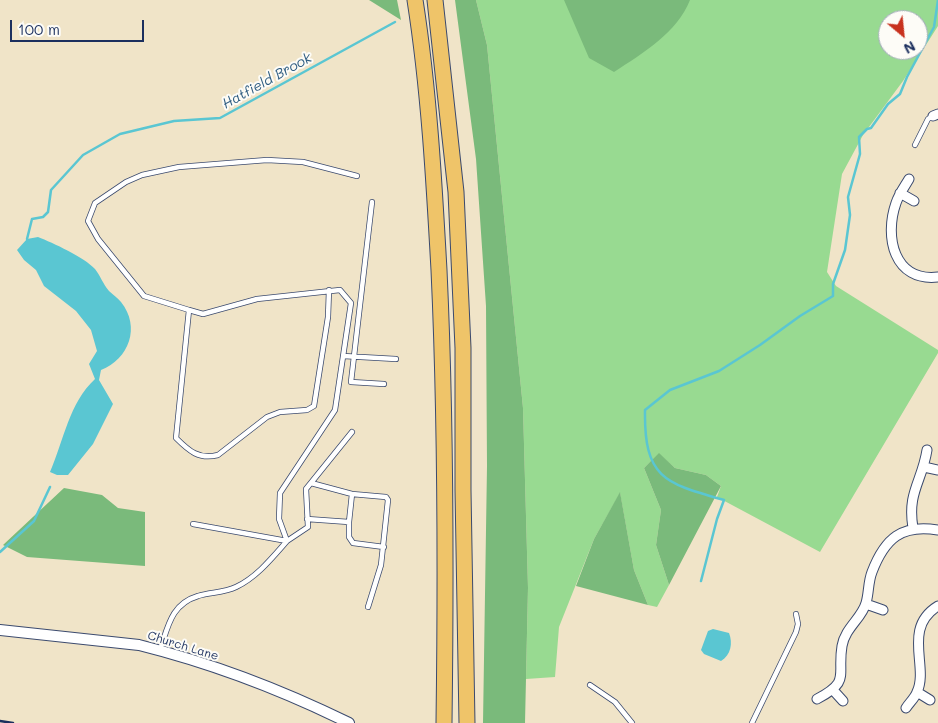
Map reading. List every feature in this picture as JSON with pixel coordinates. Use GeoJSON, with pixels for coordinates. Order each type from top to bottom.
{"type":"FeatureCollection","features":[{"type":"Feature","properties":{"kind":"highway"},"geometry":{"type":"LineString","coordinates":[[415,0],[424,57],[433,144],[442,343],[446,480],[444,723]]}},
{"type":"Feature","properties":{"kind":"highway"},"geometry":{"type":"LineString","coordinates":[[435,0],[456,192],[463,348],[463,490],[467,723]]}},
{"type":"Feature","properties":{"kind":"street"},"geometry":{"type":"LineString","coordinates":[[909,179],[900,193],[893,214],[894,252],[898,261],[914,275],[927,278],[938,277]]}},
{"type":"Feature","properties":{"kind":"street"},"geometry":{"type":"LineString","coordinates":[[900,193],[914,201]]}},
{"type":"Feature","properties":{"kind":"street"},"geometry":{"type":"LineString","coordinates":[[913,528],[912,497],[924,467],[927,450]]}},
{"type":"Feature","properties":{"kind":"street"},"geometry":{"type":"LineString","coordinates":[[924,467],[938,470]]}},
{"type":"Feature","properties":{"kind":"street"},"geometry":{"type":"LineString","coordinates":[[817,699],[833,690],[842,674],[842,645],[850,625],[866,604],[872,573],[890,541],[902,532],[913,528],[938,530]]}},
{"type":"Feature","properties":{"kind":"street"},"geometry":{"type":"LineString","coordinates":[[866,604],[883,610]]}},
{"type":"Feature","properties":{"kind":"street"},"geometry":{"type":"LineString","coordinates":[[906,708],[917,692],[920,683],[918,644],[922,626],[928,612],[938,606]]}},
{"type":"Feature","properties":{"kind":"street","name":"Church Lane"},"geometry":{"type":"LineString","coordinates":[[0,630],[139,645],[160,650],[264,686],[349,723]]}},
{"type":"Feature","properties":{"kind":"street"},"geometry":{"type":"LineString","coordinates":[[833,690],[843,702]]}},
{"type":"Feature","properties":{"kind":"street"},"geometry":{"type":"LineString","coordinates":[[917,692],[930,700]]}},
{"type":"Feature","properties":{"kind":"lane"},"geometry":{"type":"LineString","coordinates":[[914,145],[928,119],[936,115]]}},
{"type":"Feature","properties":{"kind":"lane"},"geometry":{"type":"LineString","coordinates":[[287,540],[279,519],[280,493],[335,410],[351,303],[340,290],[329,290],[257,299],[203,314],[188,310],[144,296],[98,239],[88,221],[96,202],[142,175],[196,164],[267,160],[303,162],[357,176]]}},
{"type":"Feature","properties":{"kind":"lane"},"geometry":{"type":"LineString","coordinates":[[372,202],[351,382],[384,384]]}},
{"type":"Feature","properties":{"kind":"lane"},"geometry":{"type":"LineString","coordinates":[[188,310],[176,438],[192,454],[209,457],[218,454],[268,417],[288,411],[307,410],[314,406],[328,317],[329,290]]}},
{"type":"Feature","properties":{"kind":"lane"},"geometry":{"type":"LineString","coordinates":[[343,356],[396,359]]}},
{"type":"Feature","properties":{"kind":"lane"},"geometry":{"type":"LineString","coordinates":[[160,650],[173,612],[182,604],[197,596],[234,588],[246,582],[259,572],[287,540],[308,527],[306,490],[352,432]]}},
{"type":"Feature","properties":{"kind":"lane"},"geometry":{"type":"LineString","coordinates":[[311,483],[352,494],[388,499],[381,565],[368,607]]}},
{"type":"Feature","properties":{"kind":"lane"},"geometry":{"type":"LineString","coordinates":[[352,494],[349,538],[353,543],[384,547]]}},
{"type":"Feature","properties":{"kind":"lane"},"geometry":{"type":"LineString","coordinates":[[307,519],[349,522]]}},
{"type":"Feature","properties":{"kind":"lane"},"geometry":{"type":"LineString","coordinates":[[193,524],[287,540]]}},
{"type":"Feature","properties":{"kind":"lane"},"geometry":{"type":"LineString","coordinates":[[752,723],[796,632],[798,624],[796,614]]}},
{"type":"Feature","properties":{"kind":"lane"},"geometry":{"type":"LineString","coordinates":[[590,685],[615,702],[632,723]]}},
{"type":"Feature","properties":{"kind":"green space"},"geometry":{"type":"Polygon","coordinates":[[[369,0],[397,0],[401,20],[369,0]]]}},
{"type":"Feature","properties":{"kind":"green space"},"geometry":{"type":"Polygon","coordinates":[[[455,0],[476,0],[487,45],[523,408],[528,588],[525,723],[483,723],[487,466],[486,306],[476,159],[455,0]]]}},
{"type":"Feature","properties":{"kind":"green space"},"geometry":{"type":"Polygon","coordinates":[[[476,0],[938,0],[938,26],[928,42],[928,10],[878,10],[878,60],[916,60],[863,135],[842,174],[827,272],[836,286],[938,350],[938,353],[820,552],[717,497],[721,486],[706,475],[675,468],[659,454],[644,468],[661,510],[656,545],[669,585],[657,607],[648,605],[634,570],[620,493],[594,539],[559,627],[555,677],[526,679],[528,588],[523,408],[487,45],[476,0]]]}},
{"type":"Feature","properties":{"kind":"green space"},"geometry":{"type":"Polygon","coordinates":[[[564,0],[690,0],[684,12],[668,32],[647,50],[614,72],[589,58],[564,0]]]}},
{"type":"Feature","properties":{"kind":"green space"},"geometry":{"type":"Polygon","coordinates":[[[659,453],[675,468],[706,475],[721,486],[669,585],[656,545],[661,510],[644,468],[659,453]]]}},
{"type":"Feature","properties":{"kind":"green space"},"geometry":{"type":"Polygon","coordinates":[[[64,488],[102,495],[118,508],[145,512],[145,566],[27,557],[3,545],[64,488]]]}},
{"type":"Feature","properties":{"kind":"green space"},"geometry":{"type":"Polygon","coordinates":[[[620,492],[634,570],[648,605],[576,586],[594,539],[620,492]]]}},
{"type":"Feature","properties":{"kind":"water"},"geometry":{"type":"Polygon","coordinates":[[[38,237],[76,255],[90,264],[109,291],[121,302],[130,322],[131,332],[125,350],[111,365],[101,370],[99,380],[113,404],[93,444],[68,475],[57,475],[50,472],[73,411],[79,399],[95,379],[89,364],[97,351],[91,330],[76,311],[44,286],[36,270],[24,260],[17,250],[27,239],[38,237]]]}},
{"type":"Feature","properties":{"kind":"water"},"geometry":{"type":"Polygon","coordinates":[[[713,629],[729,633],[730,637],[731,645],[729,652],[721,661],[704,654],[701,650],[708,631],[713,629]]]}},
{"type":"Feature","properties":{"kind":"waterway"},"geometry":{"type":"LineString","coordinates":[[701,581],[717,519],[724,500],[686,488],[672,482],[662,474],[654,464],[648,450],[645,410],[670,390],[719,371],[833,296],[833,284],[845,250],[850,215],[848,197],[860,154],[859,137],[867,129],[871,128],[888,104],[900,94],[934,27],[938,0]]}},
{"type":"Feature","properties":{"kind":"waterway","name":"Hatfield Brook"},"geometry":{"type":"LineString","coordinates":[[28,241],[32,219],[43,217],[48,212],[51,190],[83,155],[120,134],[174,121],[220,118],[395,22]]}},
{"type":"Feature","properties":{"kind":"waterway"},"geometry":{"type":"LineString","coordinates":[[0,552],[34,521],[50,487]]}},
{"type":"Feature","properties":{"kind":"railway"},"geometry":{"type":"LineString","coordinates":[[0,721],[13,723]]}}]}
